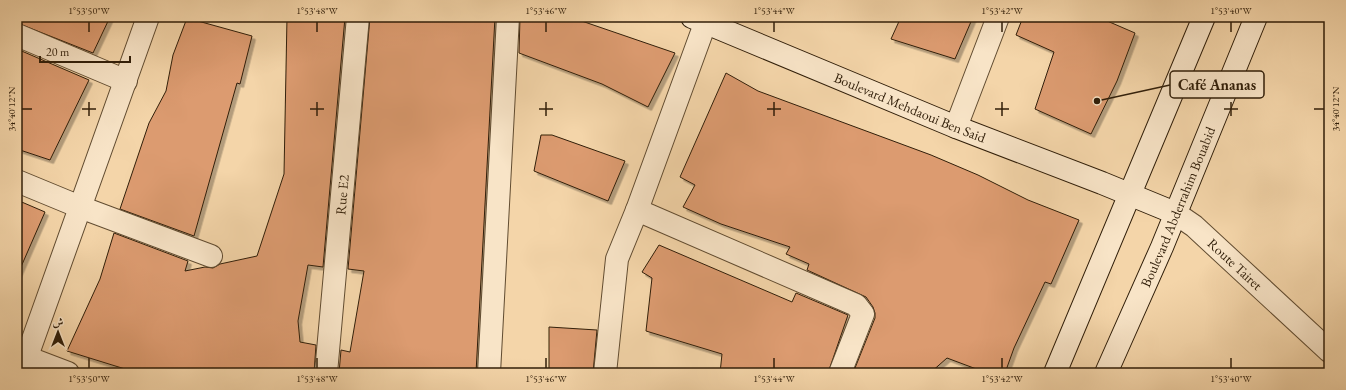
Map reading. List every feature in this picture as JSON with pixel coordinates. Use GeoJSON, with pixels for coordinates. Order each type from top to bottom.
{"type":"FeatureCollection","features":[{"type":"Feature","properties":{"kind":"street"},"geometry":{"type":"LineString","coordinates":[[68,373],[23,365],[148,17]]}},
{"type":"Feature","properties":{"kind":"street","name":"Rue E2"},"geometry":{"type":"LineString","coordinates":[[326,373],[358,17]]}},
{"type":"Feature","properties":{"kind":"street"},"geometry":{"type":"LineString","coordinates":[[489,373],[508,17]]}},
{"type":"Feature","properties":{"kind":"street"},"geometry":{"type":"LineString","coordinates":[[956,126],[998,17]]}},
{"type":"Feature","properties":{"kind":"street"},"geometry":{"type":"LineString","coordinates":[[1055,373],[1204,17]]}},
{"type":"Feature","properties":{"kind":"street","name":"Boulevard Abderrahim Bouabid"},"geometry":{"type":"LineString","coordinates":[[1106,373],[1175,213],[1256,17]]}},
{"type":"Feature","properties":{"kind":"street"},"geometry":{"type":"LineString","coordinates":[[605,373],[617,259],[637,210],[699,19]]}},
{"type":"Feature","properties":{"kind":"street","name":"Boulevard Mehdaoui Ben Said"},"geometry":{"type":"LineString","coordinates":[[699,19],[956,126],[1130,194]]}},
{"type":"Feature","properties":{"kind":"street"},"geometry":{"type":"LineString","coordinates":[[17,34],[126,81]]}},
{"type":"Feature","properties":{"kind":"street"},"geometry":{"type":"LineString","coordinates":[[17,181],[80,207],[211,256]]}},
{"type":"Feature","properties":{"kind":"street","name":"Route Tairet"},"geometry":{"type":"LineString","coordinates":[[1130,194],[1175,213],[1194,226],[1329,351]]}},
{"type":"Feature","properties":{"kind":"street"},"geometry":{"type":"LineString","coordinates":[[637,210],[856,305],[864,314],[840,373]]}},
{"type":"Feature","properties":{"kind":"building"},"geometry":{"type":"Polygon","coordinates":[[[17,17],[110,17],[93,53],[17,23],[17,17]]]}},
{"type":"Feature","properties":{"kind":"building"},"geometry":{"type":"Polygon","coordinates":[[[287,17],[345,17],[323,267],[308,265],[298,321],[300,342],[316,345],[314,373],[138,373],[67,351],[100,279],[114,233],[188,261],[185,271],[205,267],[213,268],[220,264],[257,256],[284,174],[287,17]]]}},
{"type":"Feature","properties":{"kind":"building"},"geometry":{"type":"Polygon","coordinates":[[[370,17],[495,17],[476,373],[339,373],[341,350],[350,352],[364,271],[348,269],[370,17]]]}},
{"type":"Feature","properties":{"kind":"building"},"geometry":{"type":"Polygon","coordinates":[[[520,17],[570,17],[675,53],[648,107],[602,84],[519,53],[520,17]]]}},
{"type":"Feature","properties":{"kind":"building"},"geometry":{"type":"Polygon","coordinates":[[[901,17],[973,17],[955,59],[891,39],[901,17]]]}},
{"type":"Feature","properties":{"kind":"building"},"geometry":{"type":"Polygon","coordinates":[[[1023,17],[1098,17],[1135,33],[1117,81],[1091,134],[1035,109],[1054,52],[1016,35],[1023,17]]]}},
{"type":"Feature","properties":{"kind":"building"},"geometry":{"type":"Polygon","coordinates":[[[187,18],[252,36],[240,84],[237,83],[194,236],[120,209],[149,123],[166,91],[173,55],[187,18]]]}},
{"type":"Feature","properties":{"kind":"building"},"geometry":{"type":"Polygon","coordinates":[[[17,49],[89,80],[50,160],[17,149],[17,49]]]}},
{"type":"Feature","properties":{"kind":"building"},"geometry":{"type":"Polygon","coordinates":[[[726,73],[758,91],[931,155],[978,175],[1028,200],[1079,220],[1051,284],[1045,282],[1014,348],[1005,373],[987,373],[947,358],[930,373],[853,373],[875,318],[873,307],[866,297],[807,270],[809,264],[786,254],[790,247],[721,224],[683,207],[695,185],[680,177],[726,73]]]}},
{"type":"Feature","properties":{"kind":"building"},"geometry":{"type":"Polygon","coordinates":[[[541,135],[552,135],[625,161],[608,201],[534,171],[541,135]]]}},
{"type":"Feature","properties":{"kind":"building"},"geometry":{"type":"Polygon","coordinates":[[[17,200],[45,212],[17,276],[17,200]]]}},
{"type":"Feature","properties":{"kind":"building"},"geometry":{"type":"Polygon","coordinates":[[[659,245],[792,302],[796,293],[848,315],[828,373],[720,373],[722,354],[646,331],[652,278],[642,272],[659,245]]]}},
{"type":"Feature","properties":{"kind":"building"},"geometry":{"type":"Polygon","coordinates":[[[549,327],[597,330],[593,373],[549,373],[549,327]]]}},
{"type":"Feature","properties":{"kind":"place","name":"Café Ananas"},"geometry":{"type":"Point","coordinates":[1097,101]}}]}
